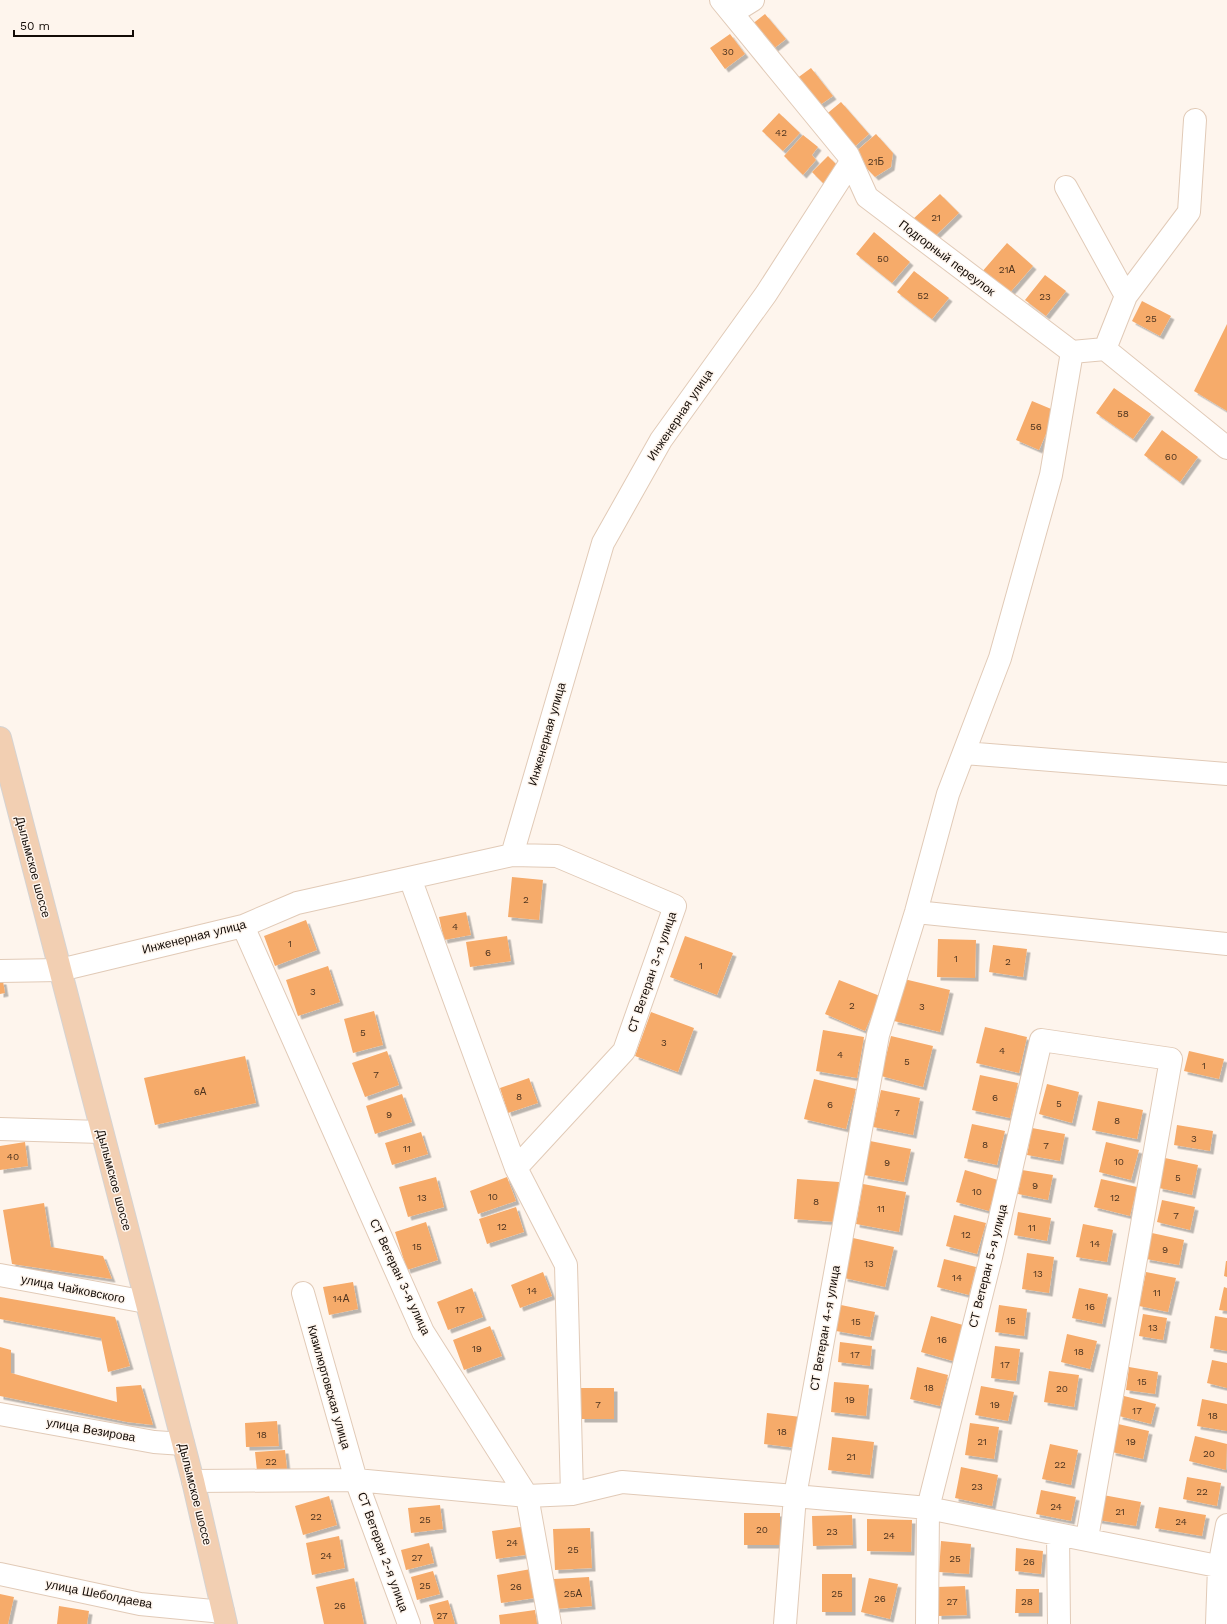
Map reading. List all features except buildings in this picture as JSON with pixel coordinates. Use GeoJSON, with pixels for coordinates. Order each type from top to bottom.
{"type":"FeatureCollection","features":[{"type":"Feature","properties":{"kind":"main road","name":"Дылымское шоссе"},"geometry":{"type":"LineString","coordinates":[[0,738],[193,1481],[224,1618]]}},
{"type":"Feature","properties":{"kind":"street"},"geometry":{"type":"LineString","coordinates":[[727,7],[753,0]]}},
{"type":"Feature","properties":{"kind":"street","name":"Подгорный переулок"},"geometry":{"type":"LineString","coordinates":[[727,7],[848,154],[867,197],[1072,352]]}},
{"type":"Feature","properties":{"kind":"street"},"geometry":{"type":"LineString","coordinates":[[1105,349],[1126,296],[1189,212],[1195,120]]}},
{"type":"Feature","properties":{"kind":"street","name":"Инженерная улица"},"geometry":{"type":"LineString","coordinates":[[0,971],[60,970],[243,926],[297,903],[512,855],[603,543],[661,440],[766,294],[851,162]]}},
{"type":"Feature","properties":{"kind":"street"},"geometry":{"type":"LineString","coordinates":[[1066,187],[1126,296]]}},
{"type":"Feature","properties":{"kind":"street"},"geometry":{"type":"LineString","coordinates":[[1072,352],[1105,349],[1227,448]]}},
{"type":"Feature","properties":{"kind":"street","name":"СТ Ветеран 4-я улица"},"geometry":{"type":"LineString","coordinates":[[785,1624],[795,1496],[878,1035],[916,912],[948,794],[1000,658],[1052,475],[1072,352]]}},
{"type":"Feature","properties":{"kind":"street"},"geometry":{"type":"LineString","coordinates":[[964,753],[1227,774]]}},
{"type":"Feature","properties":{"kind":"street","name":"СТ Ветеран 3-я улица"},"geometry":{"type":"LineString","coordinates":[[512,855],[557,856],[675,906],[624,1051],[516,1168]]}},
{"type":"Feature","properties":{"kind":"street"},"geometry":{"type":"LineString","coordinates":[[410,878],[516,1168],[566,1265],[572,1494]]}},
{"type":"Feature","properties":{"kind":"street"},"geometry":{"type":"LineString","coordinates":[[916,912],[1227,944]]}},
{"type":"Feature","properties":{"kind":"street","name":"СТ Ветеран 3-я улица"},"geometry":{"type":"LineString","coordinates":[[243,926],[423,1332],[528,1496],[550,1624]]}},
{"type":"Feature","properties":{"kind":"street","name":"СТ Ветеран 5-я улица"},"geometry":{"type":"LineString","coordinates":[[927,1624],[928,1508],[991,1257],[1041,1040],[1171,1059],[1086,1538]]}},
{"type":"Feature","properties":{"kind":"street"},"geometry":{"type":"LineString","coordinates":[[0,1129],[102,1132]]}},
{"type":"Feature","properties":{"kind":"street","name":"улица Чайковского"},"geometry":{"type":"LineString","coordinates":[[0,1275],[146,1302]]}},
{"type":"Feature","properties":{"kind":"street","name":"Кизилюртовская улица"},"geometry":{"type":"LineString","coordinates":[[303,1293],[356,1480]]}},
{"type":"Feature","properties":{"kind":"street","name":"улица Везирова"},"geometry":{"type":"LineString","coordinates":[[0,1414],[154,1442],[183,1444]]}},
{"type":"Feature","properties":{"kind":"street"},"geometry":{"type":"LineString","coordinates":[[193,1481],[356,1480],[528,1496],[572,1494],[622,1482],[795,1496],[928,1508],[1058,1534],[1086,1538],[1223,1567]]}},
{"type":"Feature","properties":{"kind":"street","name":"СТ Ветеран 2-я улица"},"geometry":{"type":"LineString","coordinates":[[356,1480],[409,1624]]}},
{"type":"Feature","properties":{"kind":"street"},"geometry":{"type":"LineString","coordinates":[[1217,1624],[1227,1525]]}},
{"type":"Feature","properties":{"kind":"street"},"geometry":{"type":"LineString","coordinates":[[1058,1534],[1059,1624]]}},
{"type":"Feature","properties":{"kind":"street","name":"улица Шеболдаева"},"geometry":{"type":"LineString","coordinates":[[0,1574],[140,1604],[224,1618]]}}]}
